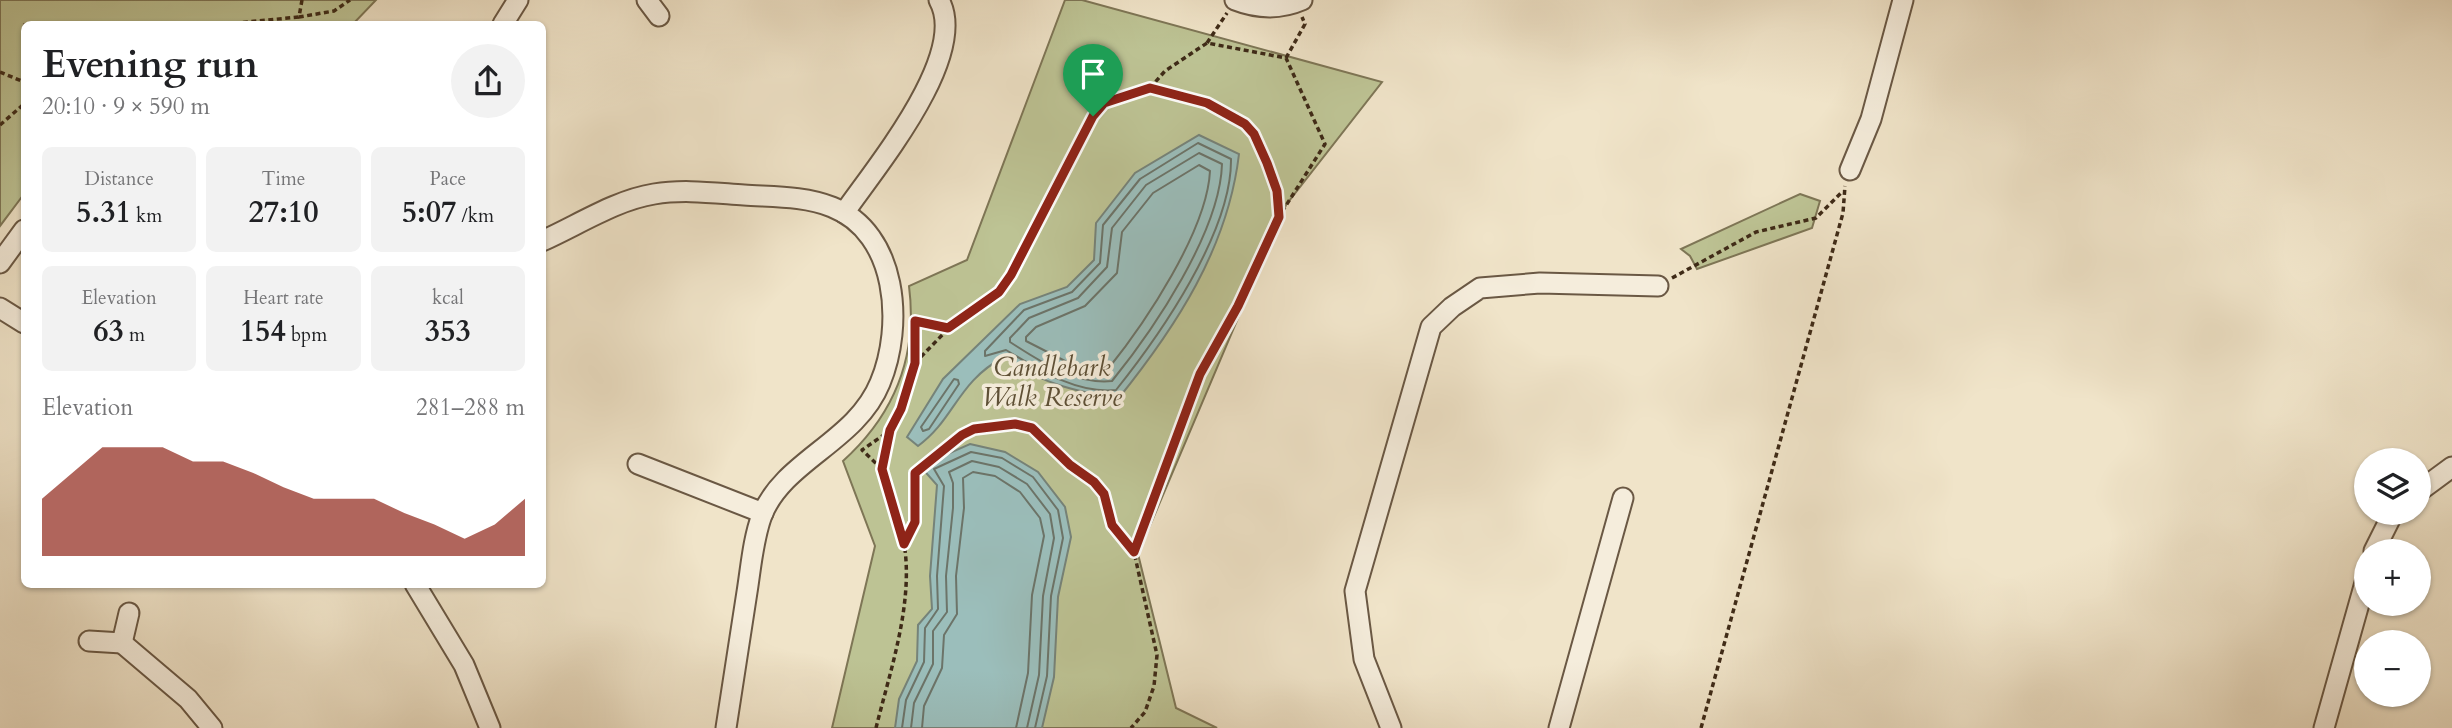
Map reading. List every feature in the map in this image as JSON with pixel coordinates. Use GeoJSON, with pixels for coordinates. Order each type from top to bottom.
{"type":"FeatureCollection","features":[{"type":"Feature","properties":{"kind":"street"},"geometry":{"type":"LineString","coordinates":[[505,21],[518,0]]}},
{"type":"Feature","properties":{"kind":"street"},"geometry":{"type":"LineString","coordinates":[[647,0],[659,16]]}},
{"type":"Feature","properties":{"kind":"street"},"geometry":{"type":"LineString","coordinates":[[844,213],[936,70],[943,42],[944,19],[939,0]]}},
{"type":"Feature","properties":{"kind":"street"},"geometry":{"type":"LineString","coordinates":[[1236,0],[1256,8],[1299,1]]}},
{"type":"Feature","properties":{"kind":"street"},"geometry":{"type":"LineString","coordinates":[[1850,170],[1871,119],[1903,0]]}},
{"type":"Feature","properties":{"kind":"street"},"geometry":{"type":"LineString","coordinates":[[546,239],[636,198],[673,191],[807,200],[844,213],[874,243],[886,270],[891,299],[890,352],[872,400],[851,427],[781,485],[763,513],[752,560],[726,728]]}},
{"type":"Feature","properties":{"kind":"street"},"geometry":{"type":"LineString","coordinates":[[0,263],[21,234]]}},
{"type":"Feature","properties":{"kind":"street"},"geometry":{"type":"LineString","coordinates":[[1391,728],[1364,660],[1355,591],[1432,327],[1452,307],[1480,288],[1540,283],[1658,286]]}},
{"type":"Feature","properties":{"kind":"street"},"geometry":{"type":"LineString","coordinates":[[0,308],[21,321]]}},
{"type":"Feature","properties":{"kind":"street"},"geometry":{"type":"LineString","coordinates":[[638,464],[763,513]]}},
{"type":"Feature","properties":{"kind":"street"},"geometry":{"type":"LineString","coordinates":[[2431,482],[2452,467]]}},
{"type":"Feature","properties":{"kind":"street"},"geometry":{"type":"LineString","coordinates":[[1559,728],[1623,498]]}},
{"type":"Feature","properties":{"kind":"street"},"geometry":{"type":"LineString","coordinates":[[417,588],[458,655],[489,728]]}},
{"type":"Feature","properties":{"kind":"street"},"geometry":{"type":"LineString","coordinates":[[122,643],[129,613]]}},
{"type":"Feature","properties":{"kind":"street"},"geometry":{"type":"LineString","coordinates":[[2324,728],[2356,616]]}},
{"type":"Feature","properties":{"kind":"street"},"geometry":{"type":"LineString","coordinates":[[89,641],[122,643],[188,699],[212,728]]}},
{"type":"Feature","properties":{"kind":"path"},"geometry":{"type":"LineString","coordinates":[[299,17],[302,0]]}},
{"type":"Feature","properties":{"kind":"path"},"geometry":{"type":"LineString","coordinates":[[257,21],[334,11],[350,0]]}},
{"type":"Feature","properties":{"kind":"path"},"geometry":{"type":"LineString","coordinates":[[915,363],[948,328],[999,292],[1011,275],[1093,116],[1104,103],[1150,88],[1165,71],[1207,43],[1219,21],[1236,0]]}},
{"type":"Feature","properties":{"kind":"path"},"geometry":{"type":"LineString","coordinates":[[1286,58],[1305,24],[1299,1]]}},
{"type":"Feature","properties":{"kind":"path"},"geometry":{"type":"LineString","coordinates":[[1207,43],[1286,58]]}},
{"type":"Feature","properties":{"kind":"path"},"geometry":{"type":"LineString","coordinates":[[1134,552],[1200,374],[1238,306],[1279,217],[1325,144],[1286,58]]}},
{"type":"Feature","properties":{"kind":"path"},"geometry":{"type":"LineString","coordinates":[[0,72],[21,81]]}},
{"type":"Feature","properties":{"kind":"path"},"geometry":{"type":"LineString","coordinates":[[1150,88],[1207,103],[1245,124],[1254,134],[1267,163],[1277,191],[1279,217]]}},
{"type":"Feature","properties":{"kind":"path"},"geometry":{"type":"LineString","coordinates":[[0,125],[21,107]]}},
{"type":"Feature","properties":{"kind":"path"},"geometry":{"type":"LineString","coordinates":[[1701,728],[1843,213],[1844,190],[1850,170]]}},
{"type":"Feature","properties":{"kind":"path"},"geometry":{"type":"LineString","coordinates":[[1658,286],[1756,232],[1816,218],[1844,190]]}},
{"type":"Feature","properties":{"kind":"path"},"geometry":{"type":"LineString","coordinates":[[876,728],[902,611],[904,544],[882,469],[890,430],[901,409],[915,363],[915,321],[899,300],[891,299]]}},
{"type":"Feature","properties":{"kind":"path"},"geometry":{"type":"LineString","coordinates":[[915,321],[948,328]]}},
{"type":"Feature","properties":{"kind":"path"},"geometry":{"type":"LineString","coordinates":[[904,544],[915,522],[915,473],[962,435],[983,426],[1015,424],[1032,428],[1104,494],[1112,525],[1134,552],[1157,655],[1154,686],[1145,712],[1130,728]]}},
{"type":"Feature","properties":{"kind":"path"},"geometry":{"type":"LineString","coordinates":[[882,469],[862,450],[890,430]]}},
{"type":"Feature","properties":{"kind":"green space"},"geometry":{"type":"Polygon","coordinates":[[[0,0],[376,0],[356,21],[21,21],[21,198],[0,226],[0,0]]]}},
{"type":"Feature","properties":{"kind":"green space","name":"Candlebark Walk Reserve"},"geometry":{"type":"Polygon","coordinates":[[[1065,0],[1082,0],[1382,82],[1286,205],[1138,554],[1176,708],[1217,728],[832,728],[875,546],[843,461],[877,424],[899,382],[910,337],[909,286],[967,260],[1065,0]]]}},
{"type":"Feature","properties":{"kind":"green space"},"geometry":{"type":"Polygon","coordinates":[[[1800,194],[1820,201],[1812,228],[1697,269],[1690,256],[1681,249],[1800,194]]]}},
{"type":"Feature","properties":{"kind":"water"},"geometry":{"type":"Polygon","coordinates":[[[1199,135],[1239,154],[1224,222],[1196,285],[1179,315],[1118,399],[1044,380],[1004,357],[976,378],[940,424],[918,446],[907,437],[943,379],[1020,304],[1067,287],[1094,260],[1096,223],[1135,173],[1199,135]]]}},
{"type":"Feature","properties":{"kind":"water"},"geometry":{"type":"Polygon","coordinates":[[[970,444],[1005,452],[1038,472],[1065,507],[1071,537],[1058,597],[1054,677],[1042,728],[895,728],[899,699],[917,661],[918,625],[932,609],[930,576],[937,485],[920,466],[970,444]]]}},
{"type":"Feature","properties":{"kind":"route"},"geometry":{"type":"LineString","coordinates":[[1150,88],[1207,103],[1227,112],[1254,134],[1277,191],[1279,217],[1238,306],[1200,374],[1134,552],[1112,525],[1104,494],[1094,482],[1070,465],[1032,428],[1015,424],[974,429],[962,435],[937,458],[915,473],[915,522],[904,544],[882,469],[890,430],[901,409],[915,363],[915,321],[948,328],[999,292],[1011,275],[1093,116],[1104,103],[1116,97],[1150,88]]}}]}
